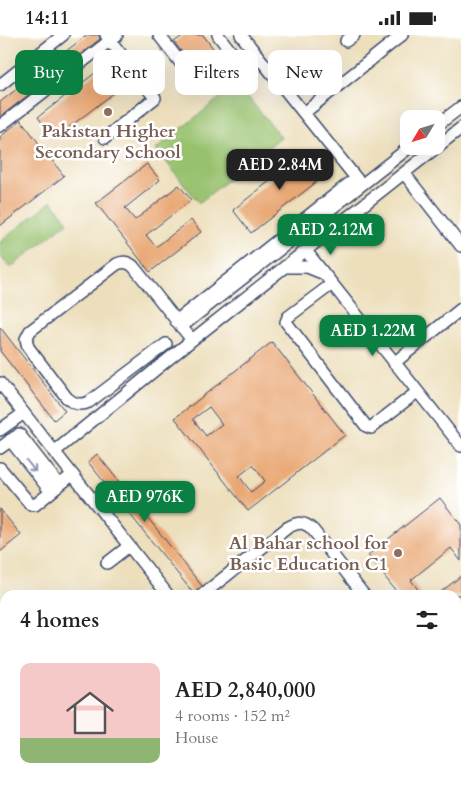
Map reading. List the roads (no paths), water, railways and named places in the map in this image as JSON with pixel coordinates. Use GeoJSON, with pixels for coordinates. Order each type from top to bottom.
{"type":"FeatureCollection","features":[{"type":"Feature","properties":{"kind":"street"},"geometry":{"type":"LineString","coordinates":[[0,85],[63,35]]}},
{"type":"Feature","properties":{"kind":"street"},"geometry":{"type":"LineString","coordinates":[[159,35],[175,55]]}},
{"type":"Feature","properties":{"kind":"street"},"geometry":{"type":"LineString","coordinates":[[218,35],[230,50]]}},
{"type":"Feature","properties":{"kind":"street"},"geometry":{"type":"LineString","coordinates":[[241,35],[372,198]]}},
{"type":"Feature","properties":{"kind":"street"},"geometry":{"type":"LineString","coordinates":[[304,113],[402,35]]}},
{"type":"Feature","properties":{"kind":"street"},"geometry":{"type":"LineString","coordinates":[[0,126],[111,37],[155,98],[105,138]]}},
{"type":"Feature","properties":{"kind":"street"},"geometry":{"type":"LineString","coordinates":[[445,140],[459,129],[446,118],[461,107]]}},
{"type":"Feature","properties":{"kind":"street"},"geometry":{"type":"LineString","coordinates":[[54,452],[426,155]]}},
{"type":"Feature","properties":{"kind":"street"},"geometry":{"type":"LineString","coordinates":[[179,324],[359,181],[399,156],[407,171],[461,246]]}},
{"type":"Feature","properties":{"kind":"street"},"geometry":{"type":"LineString","coordinates":[[324,274],[317,256],[318,245],[326,235]]}},
{"type":"Feature","properties":{"kind":"street"},"geometry":{"type":"LineString","coordinates":[[306,251],[461,447]]}},
{"type":"Feature","properties":{"kind":"street"},"geometry":{"type":"LineString","coordinates":[[166,344],[94,399],[80,405],[67,398],[26,345],[26,336],[30,331],[123,262],[131,264],[192,341]]}},
{"type":"Feature","properties":{"kind":"street"},"geometry":{"type":"LineString","coordinates":[[285,267],[308,267],[324,274]]}},
{"type":"Feature","properties":{"kind":"street"},"geometry":{"type":"LineString","coordinates":[[240,275],[254,292]]}},
{"type":"Feature","properties":{"kind":"street"},"geometry":{"type":"LineString","coordinates":[[332,284],[288,317],[286,322],[366,426],[373,426],[417,392]]}},
{"type":"Feature","properties":{"kind":"street"},"geometry":{"type":"LineString","coordinates":[[394,363],[461,309]]}},
{"type":"Feature","properties":{"kind":"street"},"geometry":{"type":"LineString","coordinates":[[2,388],[24,413],[164,590]]}},
{"type":"Feature","properties":{"kind":"street"},"geometry":{"type":"LineString","coordinates":[[94,399],[103,412]]}},
{"type":"Feature","properties":{"kind":"street"},"geometry":{"type":"LineString","coordinates":[[0,430],[24,413]]}},
{"type":"Feature","properties":{"kind":"street"},"geometry":{"type":"LineString","coordinates":[[0,448],[32,423]]}},
{"type":"Feature","properties":{"kind":"street"},"geometry":{"type":"LineString","coordinates":[[14,437],[55,488]]}},
{"type":"Feature","properties":{"kind":"street"},"geometry":{"type":"LineString","coordinates":[[0,468],[31,505],[35,505],[72,475]]}},
{"type":"Feature","properties":{"kind":"street"},"geometry":{"type":"LineString","coordinates":[[208,590],[287,528],[302,523],[313,530],[360,590]]}},
{"type":"Feature","properties":{"kind":"street"},"geometry":{"type":"LineString","coordinates":[[107,563],[129,546]]}},
{"type":"Feature","properties":{"kind":"place","name":"Pakistan Higher Secondary School"},"geometry":{"type":"Point","coordinates":[108,112]}},
{"type":"Feature","properties":{"kind":"place","name":"Al Bahar school for Basic Education C1"},"geometry":{"type":"Point","coordinates":[398,553]}}]}
